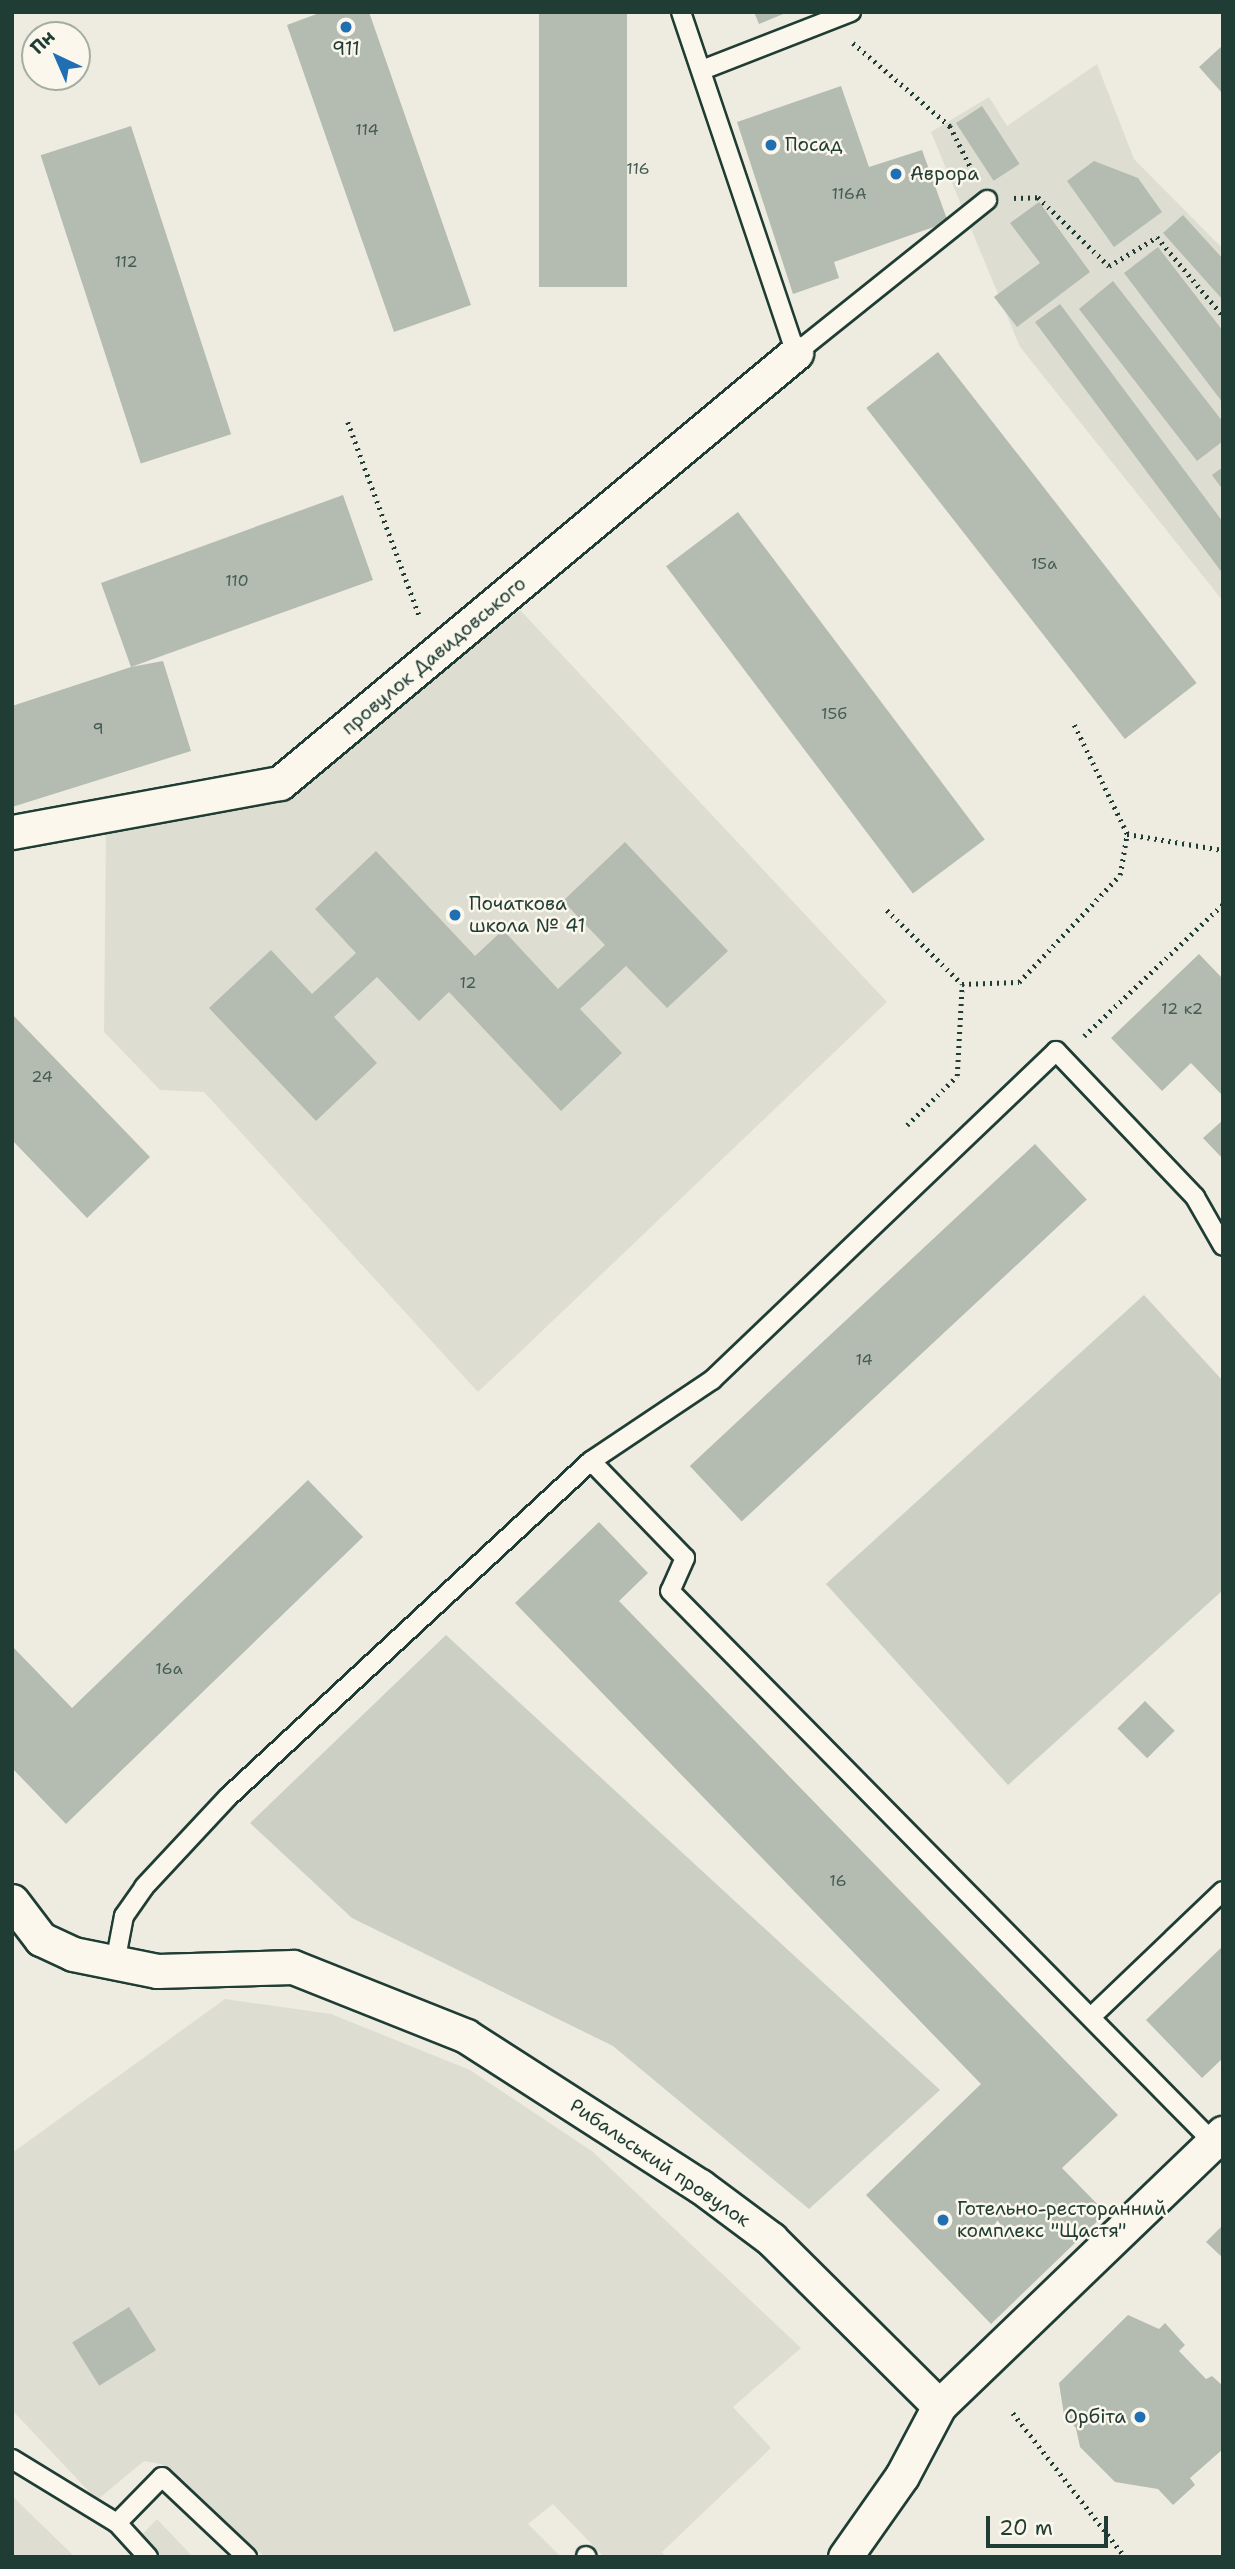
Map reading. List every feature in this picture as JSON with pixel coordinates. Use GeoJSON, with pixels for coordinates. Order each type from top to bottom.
{"type":"FeatureCollection","features":[{"type":"Feature","properties":{"kind":"street","name":"провулок Давидовського"},"geometry":{"type":"LineString","coordinates":[[12,832],[280,783],[796,353]]}},
{"type":"Feature","properties":{"kind":"street","name":"Рибальський провулок"},"geometry":{"type":"LineString","coordinates":[[12,1901],[41,1938],[73,1954],[157,1971],[293,1967],[466,2036],[700,2186],[771,2239],[939,2406]]}},
{"type":"Feature","properties":{"kind":"street"},"geometry":{"type":"LineString","coordinates":[[845,2557],[902,2476],[939,2406],[1218,2138]]}},
{"type":"Feature","properties":{"kind":"lane"},"geometry":{"type":"LineString","coordinates":[[681,12],[796,353],[987,200]]}},
{"type":"Feature","properties":{"kind":"lane"},"geometry":{"type":"LineString","coordinates":[[702,71],[851,12]]}},
{"type":"Feature","properties":{"kind":"lane"},"geometry":{"type":"LineString","coordinates":[[115,1963],[124,1916],[144,1887],[228,1797],[591,1461],[712,1380],[1056,1051],[1195,1197],[1223,1246]]}},
{"type":"Feature","properties":{"kind":"lane"},"geometry":{"type":"LineString","coordinates":[[591,1461],[685,1558],[670,1591],[1091,2017],[1218,2138]]}},
{"type":"Feature","properties":{"kind":"lane"},"geometry":{"type":"LineString","coordinates":[[1091,2017],[1223,1891]]}},
{"type":"Feature","properties":{"kind":"lane"},"geometry":{"type":"LineString","coordinates":[[12,2459],[117,2523],[148,2557]]}},
{"type":"Feature","properties":{"kind":"lane"},"geometry":{"type":"LineString","coordinates":[[117,2523],[162,2477],[247,2557]]}},
{"type":"Feature","properties":{"kind":"path"},"geometry":{"type":"LineString","coordinates":[[828,21],[950,126],[987,200],[1038,197],[1109,266],[1157,237],[1223,316]]}},
{"type":"Feature","properties":{"kind":"path"},"geometry":{"type":"LineString","coordinates":[[348,422],[434,656]]}},
{"type":"Feature","properties":{"kind":"path"},"geometry":{"type":"LineString","coordinates":[[887,910],[962,984],[1019,982],[1120,875],[1127,834],[1073,723]]}},
{"type":"Feature","properties":{"kind":"path"},"geometry":{"type":"LineString","coordinates":[[1127,834],[1223,850]]}},
{"type":"Feature","properties":{"kind":"path"},"geometry":{"type":"LineString","coordinates":[[1071,1066],[1086,1030],[1223,904]]}},
{"type":"Feature","properties":{"kind":"path"},"geometry":{"type":"LineString","coordinates":[[907,1125],[957,1076],[962,984]]}},
{"type":"Feature","properties":{"kind":"path"},"geometry":{"type":"LineString","coordinates":[[1013,2413],[1125,2557]]}},
{"type":"Feature","properties":{"kind":"shaded area"},"geometry":{"type":"Polygon","coordinates":[[[1097,64],[1134,159],[1223,249],[1223,601],[1020,347],[931,132],[989,97],[1007,126],[1097,64]]]}},
{"type":"Feature","properties":{"kind":"shaded area","name":"Початкова школа № 41"},"geometry":{"type":"Polygon","coordinates":[[[520,610],[887,1002],[478,1392],[204,1092],[160,1090],[104,1032],[106,828],[284,800],[520,610]]]}},
{"type":"Feature","properties":{"kind":"shaded area"},"geometry":{"type":"Polygon","coordinates":[[[1144,1295],[1223,1381],[1223,1590],[1008,1785],[826,1584],[1144,1295]]]}},
{"type":"Feature","properties":{"kind":"shaded area"},"geometry":{"type":"Polygon","coordinates":[[[446,1635],[940,2090],[809,2209],[613,2046],[352,1918],[250,1823],[446,1635]]]}},
{"type":"Feature","properties":{"kind":"shaded area"},"geometry":{"type":"Polygon","coordinates":[[[225,1999],[331,2014],[470,2070],[593,2152],[801,2348],[733,2407],[771,2448],[662,2552],[666,2557],[604,2557],[553,2504],[528,2524],[561,2557],[265,2557],[161,2464],[144,2461],[97,2500],[12,2410],[12,2153],[225,1999]]]}},
{"type":"Feature","properties":{"kind":"shaded area"},"geometry":{"type":"Polygon","coordinates":[[[12,2496],[75,2557],[12,2557],[12,2496]]]}},
{"type":"Feature","properties":{"kind":"shaded area"},"geometry":{"type":"Polygon","coordinates":[[[157,2519],[193,2557],[143,2557],[132,2545],[157,2519]]]}},
{"type":"Feature","properties":{"kind":"building"},"geometry":{"type":"Polygon","coordinates":[[[322,12],[369,12],[471,305],[394,332],[287,25],[322,12]]]}},
{"type":"Feature","properties":{"kind":"building"},"geometry":{"type":"Polygon","coordinates":[[[539,12],[627,12],[627,287],[539,287],[539,12]]]}},
{"type":"Feature","properties":{"kind":"building"},"geometry":{"type":"Polygon","coordinates":[[[754,12],[788,12],[759,24],[754,12]]]}},
{"type":"Feature","properties":{"kind":"building"},"geometry":{"type":"Polygon","coordinates":[[[1223,45],[1223,94],[1199,67],[1223,45]]]}},
{"type":"Feature","properties":{"kind":"building"},"geometry":{"type":"Polygon","coordinates":[[[841,86],[869,167],[922,150],[948,222],[834,262],[839,278],[793,294],[737,122],[841,86]]]}},
{"type":"Feature","properties":{"kind":"building"},"geometry":{"type":"Polygon","coordinates":[[[982,106],[1020,164],[994,181],[956,123],[982,106]]]}},
{"type":"Feature","properties":{"kind":"building"},"geometry":{"type":"Polygon","coordinates":[[[131,126],[231,434],[141,463],[41,155],[131,126]]]}},
{"type":"Feature","properties":{"kind":"building"},"geometry":{"type":"Polygon","coordinates":[[[1094,161],[1138,178],[1162,212],[1114,247],[1067,181],[1094,161]]]}},
{"type":"Feature","properties":{"kind":"building"},"geometry":{"type":"Polygon","coordinates":[[[1039,202],[1090,272],[1017,327],[994,297],[1040,263],[1010,223],[1039,202]]]}},
{"type":"Feature","properties":{"kind":"building"},"geometry":{"type":"Polygon","coordinates":[[[1183,215],[1223,259],[1223,300],[1163,233],[1183,215]]]}},
{"type":"Feature","properties":{"kind":"building"},"geometry":{"type":"Polygon","coordinates":[[[1158,247],[1223,331],[1223,403],[1124,273],[1158,247]]]}},
{"type":"Feature","properties":{"kind":"building"},"geometry":{"type":"Polygon","coordinates":[[[1113,281],[1223,422],[1223,441],[1197,461],[1079,309],[1113,281]]]}},
{"type":"Feature","properties":{"kind":"building"},"geometry":{"type":"Polygon","coordinates":[[[1060,304],[1223,522],[1223,574],[1035,322],[1060,304]]]}},
{"type":"Feature","properties":{"kind":"building"},"geometry":{"type":"Polygon","coordinates":[[[938,352],[1197,683],[1125,739],[866,408],[938,352]]]}},
{"type":"Feature","properties":{"kind":"building"},"geometry":{"type":"Polygon","coordinates":[[[1223,467],[1223,490],[1212,475],[1223,467]]]}},
{"type":"Feature","properties":{"kind":"building"},"geometry":{"type":"Polygon","coordinates":[[[343,495],[373,580],[131,667],[101,583],[343,495]]]}},
{"type":"Feature","properties":{"kind":"building"},"geometry":{"type":"Polygon","coordinates":[[[738,512],[985,839],[913,894],[666,566],[738,512]]]}},
{"type":"Feature","properties":{"kind":"building"},"geometry":{"type":"Polygon","coordinates":[[[163,661],[191,751],[12,807],[12,706],[131,667],[163,661]]]}},
{"type":"Feature","properties":{"kind":"building"},"geometry":{"type":"Polygon","coordinates":[[[625,842],[728,951],[667,1008],[626,966],[580,1009],[622,1053],[561,1111],[449,992],[419,1021],[377,977],[334,1017],[377,1063],[316,1121],[209,1008],[271,950],[312,994],[356,953],[315,909],[376,851],[475,956],[503,930],[558,989],[605,945],[563,901],[625,842]]]}},
{"type":"Feature","properties":{"kind":"building"},"geometry":{"type":"Polygon","coordinates":[[[1199,954],[1223,979],[1223,1096],[1191,1063],[1162,1091],[1111,1038],[1199,954]]]}},
{"type":"Feature","properties":{"kind":"building"},"geometry":{"type":"Polygon","coordinates":[[[12,1014],[150,1157],[87,1218],[12,1140],[12,1014]]]}},
{"type":"Feature","properties":{"kind":"building"},"geometry":{"type":"Polygon","coordinates":[[[1223,1120],[1223,1159],[1203,1138],[1223,1120]]]}},
{"type":"Feature","properties":{"kind":"building"},"geometry":{"type":"Polygon","coordinates":[[[1035,1144],[1087,1200],[742,1521],[690,1466],[1035,1144]]]}},
{"type":"Feature","properties":{"kind":"building"},"geometry":{"type":"Polygon","coordinates":[[[308,1480],[363,1537],[66,1824],[12,1768],[12,1646],[72,1708],[308,1480]]]}},
{"type":"Feature","properties":{"kind":"building"},"geometry":{"type":"Polygon","coordinates":[[[599,1522],[648,1573],[619,1601],[1118,2115],[1062,2168],[1106,2213],[991,2324],[866,2195],[981,2084],[515,1603],[599,1522]]]}},
{"type":"Feature","properties":{"kind":"building"},"geometry":{"type":"Polygon","coordinates":[[[1145,1701],[1175,1731],[1147,1758],[1117,1729],[1145,1701]]]}},
{"type":"Feature","properties":{"kind":"building"},"geometry":{"type":"Polygon","coordinates":[[[1223,1946],[1223,2058],[1202,2078],[1146,2020],[1223,1946]]]}},
{"type":"Feature","properties":{"kind":"building"},"geometry":{"type":"Polygon","coordinates":[[[1223,2225],[1223,2258],[1206,2242],[1223,2225]]]}},
{"type":"Feature","properties":{"kind":"building"},"geometry":{"type":"Polygon","coordinates":[[[129,2307],[156,2350],[99,2386],[72,2343],[129,2307]]]}},
{"type":"Feature","properties":{"kind":"building"},"geometry":{"type":"Polygon","coordinates":[[[1128,2315],[1159,2329],[1165,2323],[1185,2345],[1179,2351],[1206,2379],[1212,2376],[1223,2386],[1223,2449],[1190,2478],[1195,2485],[1173,2505],[1158,2489],[1115,2482],[1080,2447],[1076,2428],[1064,2415],[1059,2383],[1128,2315]]]}},
{"type":"Feature","properties":{"kind":"place","name":"911"},"geometry":{"type":"Point","coordinates":[346,27]}},
{"type":"Feature","properties":{"kind":"place","name":"Посад"},"geometry":{"type":"Point","coordinates":[771,145]}},
{"type":"Feature","properties":{"kind":"place","name":"Аврора"},"geometry":{"type":"Point","coordinates":[896,174]}},
{"type":"Feature","properties":{"kind":"place","name":"Початкова школа № 41"},"geometry":{"type":"Point","coordinates":[455,915]}},
{"type":"Feature","properties":{"kind":"place","name":"Готельно-ресторанний комплекс \"Щастя\""},"geometry":{"type":"Point","coordinates":[943,2220]}},
{"type":"Feature","properties":{"kind":"place","name":"Орбіта"},"geometry":{"type":"Point","coordinates":[1140,2417]}}]}
